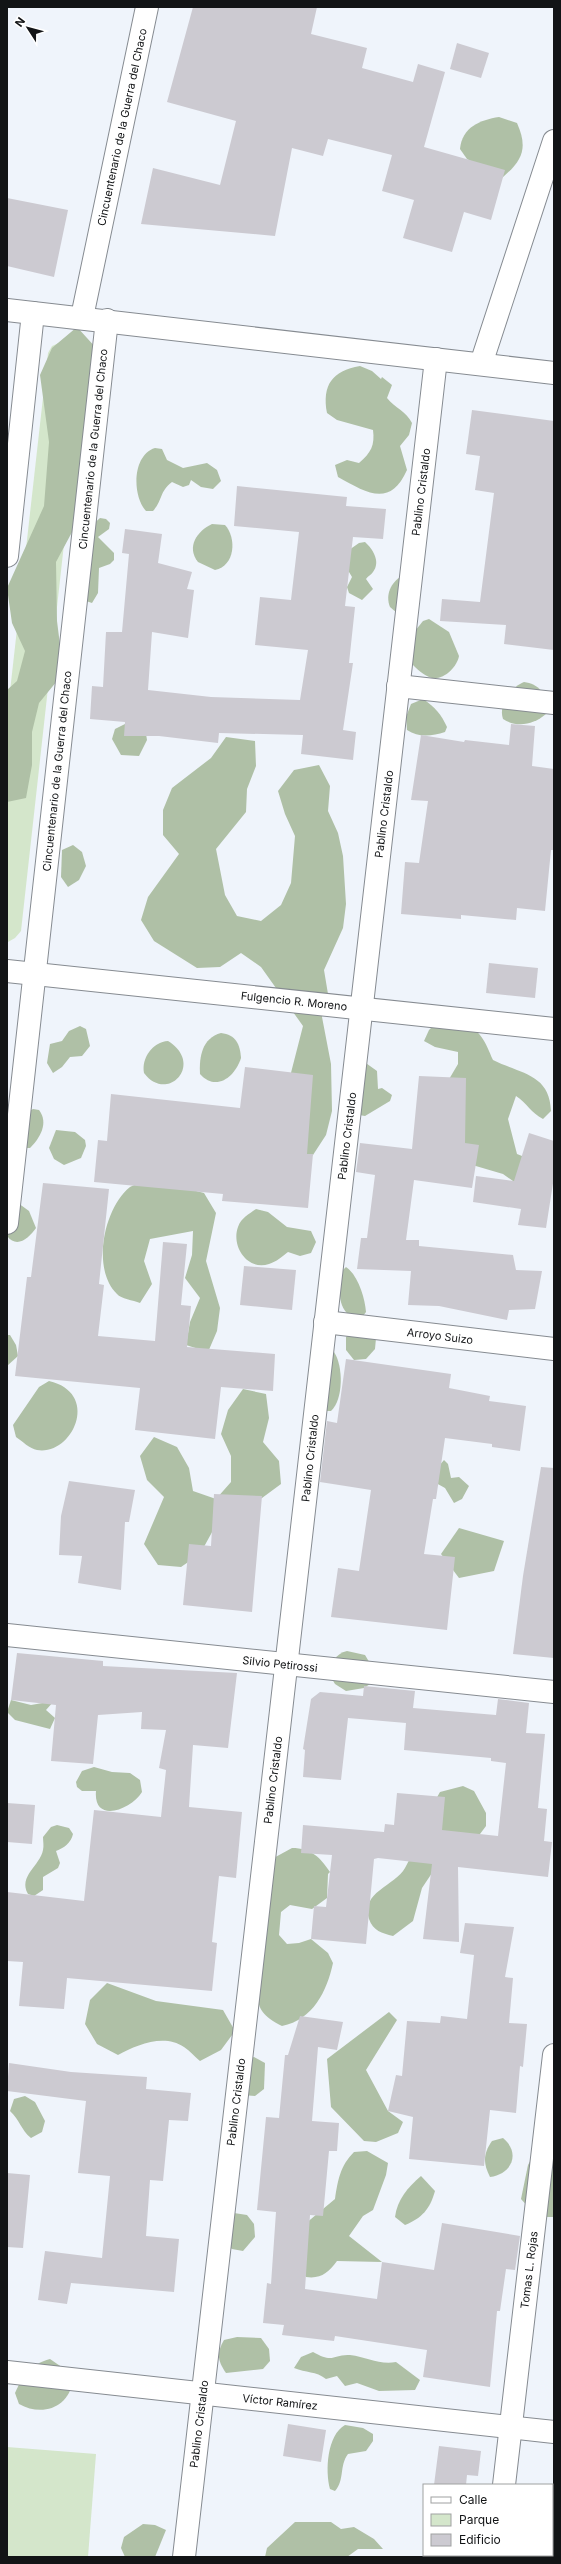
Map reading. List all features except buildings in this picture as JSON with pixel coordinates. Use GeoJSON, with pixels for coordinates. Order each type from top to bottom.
{"type":"FeatureCollection","features":[{"type":"Feature","properties":{"kind":"street","name":"Cincuentenario de la Guerra del Chaco"},"geometry":{"type":"LineString","coordinates":[[82,317],[147,7]]}},
{"type":"Feature","properties":{"kind":"street"},"geometry":{"type":"LineString","coordinates":[[481,364],[554,141]]}},
{"type":"Feature","properties":{"kind":"street"},"geometry":{"type":"LineString","coordinates":[[7,310],[82,317],[554,373]]}},
{"type":"Feature","properties":{"kind":"street"},"geometry":{"type":"LineString","coordinates":[[7,556],[33,313]]}},
{"type":"Feature","properties":{"kind":"street","name":"Cincuentenario de la Guerra del Chaco"},"geometry":{"type":"LineString","coordinates":[[7,1223],[107,320]]}},
{"type":"Feature","properties":{"kind":"street","name":"Pablino Cristaldo"},"geometry":{"type":"LineString","coordinates":[[184,2557],[436,359]]}},
{"type":"Feature","properties":{"kind":"street"},"geometry":{"type":"LineString","coordinates":[[398,686],[554,703]]}},
{"type":"Feature","properties":{"kind":"street","name":"Fulgencio R. Moreno"},"geometry":{"type":"LineString","coordinates":[[7,971],[554,1029]]}},
{"type":"Feature","properties":{"kind":"street","name":"Arroyo Suizo"},"geometry":{"type":"LineString","coordinates":[[325,1322],[554,1349]]}},
{"type":"Feature","properties":{"kind":"street","name":"Silvio Petirossi"},"geometry":{"type":"LineString","coordinates":[[7,1635],[554,1692]]}},
{"type":"Feature","properties":{"kind":"street","name":"Tomas L. Rojas"},"geometry":{"type":"LineString","coordinates":[[504,2484],[554,2055]]}},
{"type":"Feature","properties":{"kind":"street","name":"Víctor Ramírez"},"geometry":{"type":"LineString","coordinates":[[7,2372],[554,2432]]}},
{"type":"Feature","properties":{"kind":"green space"},"geometry":{"type":"Polygon","coordinates":[[[499,117],[517,123],[523,147],[522,153],[515,165],[502,178],[467,159],[460,149],[461,141],[468,130],[485,120],[499,117]]]}},
{"type":"Feature","properties":{"kind":"green space"},"geometry":{"type":"Polygon","coordinates":[[[77,327],[97,349],[86,506],[56,562],[57,621],[61,653],[57,681],[39,703],[32,732],[32,765],[26,798],[7,802],[7,690],[17,681],[25,651],[12,623],[7,588],[44,506],[49,442],[40,375],[52,348],[77,327]]]}},
{"type":"Feature","properties":{"kind":"green space"},"geometry":{"type":"Polygon","coordinates":[[[61,342],[85,355],[21,931],[15,938],[8,942],[7,718],[48,353],[52,346],[61,342]]]}},
{"type":"Feature","properties":{"kind":"green space"},"geometry":{"type":"Polygon","coordinates":[[[360,366],[372,371],[381,379],[382,377],[392,385],[387,398],[407,415],[412,423],[409,435],[400,446],[407,470],[400,482],[393,489],[385,493],[377,494],[368,492],[338,477],[335,465],[347,460],[359,463],[367,456],[373,444],[373,430],[337,420],[327,413],[326,395],[331,381],[342,372],[350,368],[360,366]]]}},
{"type":"Feature","properties":{"kind":"green space"},"geometry":{"type":"Polygon","coordinates":[[[155,448],[162,449],[167,460],[183,468],[207,463],[217,470],[221,481],[213,489],[201,487],[191,480],[189,485],[183,487],[172,482],[165,489],[153,511],[146,511],[138,496],[138,467],[147,452],[155,448]]]}},
{"type":"Feature","properties":{"kind":"green space"},"geometry":{"type":"Polygon","coordinates":[[[100,518],[106,519],[110,523],[109,529],[98,537],[114,553],[114,560],[110,564],[99,568],[98,593],[92,603],[86,601],[91,526],[100,518]]]}},
{"type":"Feature","properties":{"kind":"green space"},"geometry":{"type":"Polygon","coordinates":[[[212,524],[225,525],[229,531],[232,544],[232,551],[227,563],[215,570],[198,562],[193,551],[193,545],[198,535],[212,524]]]}},
{"type":"Feature","properties":{"kind":"green space"},"geometry":{"type":"Polygon","coordinates":[[[365,542],[371,548],[375,556],[376,564],[373,572],[366,579],[373,589],[362,600],[349,593],[347,587],[352,577],[349,572],[349,550],[359,543],[365,542]]]}},
{"type":"Feature","properties":{"kind":"green space"},"geometry":{"type":"Polygon","coordinates":[[[402,576],[397,613],[390,607],[388,598],[392,585],[402,576]]]}},
{"type":"Feature","properties":{"kind":"green space"},"geometry":{"type":"Polygon","coordinates":[[[429,619],[449,632],[459,656],[456,664],[449,672],[437,678],[426,676],[411,663],[415,631],[423,621],[429,619]]]}},
{"type":"Feature","properties":{"kind":"green space"},"geometry":{"type":"Polygon","coordinates":[[[524,682],[530,683],[543,693],[547,703],[546,714],[530,723],[514,724],[503,719],[502,708],[510,692],[519,684],[524,682]]]}},
{"type":"Feature","properties":{"kind":"green space"},"geometry":{"type":"Polygon","coordinates":[[[423,699],[434,708],[442,718],[447,727],[445,732],[426,736],[412,733],[407,730],[406,717],[411,704],[423,699]]]}},
{"type":"Feature","properties":{"kind":"green space"},"geometry":{"type":"Polygon","coordinates":[[[127,723],[146,734],[147,740],[139,756],[121,755],[112,739],[115,729],[127,723]]]}},
{"type":"Feature","properties":{"kind":"green space"},"geometry":{"type":"Polygon","coordinates":[[[226,737],[255,741],[256,766],[247,789],[246,812],[216,849],[225,895],[237,916],[261,921],[281,905],[291,883],[295,836],[285,814],[278,791],[294,770],[319,765],[330,786],[328,811],[338,833],[343,856],[346,904],[343,928],[324,970],[328,994],[322,1017],[331,1064],[332,1111],[326,1135],[313,1155],[305,1162],[284,1100],[303,1026],[261,967],[241,953],[220,967],[197,968],[154,941],[141,920],[148,897],[179,854],[163,835],[163,810],[172,788],[211,758],[226,737]]]}},
{"type":"Feature","properties":{"kind":"green space"},"geometry":{"type":"Polygon","coordinates":[[[73,845],[82,852],[86,866],[79,880],[68,887],[61,877],[62,850],[73,845]]]}},
{"type":"Feature","properties":{"kind":"green space"},"geometry":{"type":"Polygon","coordinates":[[[438,1021],[468,1027],[474,1030],[483,1039],[493,1060],[532,1077],[540,1082],[545,1089],[549,1099],[551,1111],[543,1119],[535,1114],[516,1096],[508,1119],[517,1154],[552,1168],[554,1182],[551,1185],[513,1181],[503,1174],[469,1164],[445,1086],[458,1064],[458,1052],[435,1047],[424,1041],[429,1030],[438,1021]]]}},
{"type":"Feature","properties":{"kind":"green space"},"geometry":{"type":"Polygon","coordinates":[[[80,1026],[86,1029],[90,1046],[82,1056],[70,1057],[62,1067],[53,1073],[47,1063],[50,1044],[62,1041],[69,1031],[80,1026]]]}},
{"type":"Feature","properties":{"kind":"green space"},"geometry":{"type":"Polygon","coordinates":[[[221,1033],[234,1038],[240,1048],[241,1058],[230,1076],[218,1082],[212,1082],[200,1074],[201,1055],[210,1039],[221,1033]]]}},
{"type":"Feature","properties":{"kind":"green space"},"geometry":{"type":"Polygon","coordinates":[[[168,1041],[179,1050],[183,1060],[183,1069],[178,1077],[171,1083],[163,1084],[153,1081],[144,1073],[144,1062],[149,1052],[153,1048],[158,1044],[168,1041]]]}},
{"type":"Feature","properties":{"kind":"green space"},"geometry":{"type":"Polygon","coordinates":[[[363,1061],[377,1071],[378,1089],[382,1088],[392,1095],[390,1101],[365,1116],[359,1115],[363,1061]]]}},
{"type":"Feature","properties":{"kind":"green space"},"geometry":{"type":"Polygon","coordinates":[[[33,1109],[39,1110],[42,1115],[42,1130],[30,1148],[24,1148],[28,1112],[33,1109]]]}},
{"type":"Feature","properties":{"kind":"green space"},"geometry":{"type":"Polygon","coordinates":[[[56,1130],[75,1132],[85,1140],[86,1146],[81,1158],[64,1165],[54,1159],[49,1148],[56,1130]]]}},
{"type":"Feature","properties":{"kind":"green space"},"geometry":{"type":"Polygon","coordinates":[[[157,1181],[204,1193],[216,1213],[206,1261],[220,1308],[217,1331],[208,1352],[186,1345],[190,1322],[200,1298],[185,1278],[192,1255],[193,1231],[150,1239],[144,1261],[152,1284],[140,1303],[119,1296],[109,1283],[104,1270],[104,1239],[113,1209],[130,1187],[157,1181]]]}},
{"type":"Feature","properties":{"kind":"green space"},"geometry":{"type":"Polygon","coordinates":[[[18,1203],[29,1211],[36,1228],[23,1241],[15,1242],[7,1236],[7,1213],[18,1203]]]}},
{"type":"Feature","properties":{"kind":"green space"},"geometry":{"type":"Polygon","coordinates":[[[256,1209],[268,1212],[287,1227],[311,1231],[316,1242],[311,1253],[300,1256],[288,1252],[274,1262],[261,1265],[254,1264],[248,1260],[239,1249],[236,1234],[241,1221],[256,1209]]]}},
{"type":"Feature","properties":{"kind":"green space"},"geometry":{"type":"Polygon","coordinates":[[[346,1267],[354,1275],[362,1294],[366,1312],[363,1316],[350,1316],[343,1307],[340,1295],[340,1283],[342,1271],[346,1267]]]}},
{"type":"Feature","properties":{"kind":"green space"},"geometry":{"type":"Polygon","coordinates":[[[354,1328],[376,1338],[375,1349],[366,1359],[354,1360],[346,1350],[346,1337],[354,1328]]]}},
{"type":"Feature","properties":{"kind":"green space"},"geometry":{"type":"Polygon","coordinates":[[[7,1335],[10,1335],[16,1345],[18,1356],[7,1366],[7,1335]]]}},
{"type":"Feature","properties":{"kind":"green space"},"geometry":{"type":"Polygon","coordinates":[[[328,1352],[334,1352],[337,1358],[341,1382],[338,1399],[335,1406],[331,1411],[325,1411],[328,1352]]]}},
{"type":"Feature","properties":{"kind":"green space"},"geometry":{"type":"Polygon","coordinates":[[[49,1381],[65,1388],[74,1398],[78,1410],[76,1422],[70,1434],[61,1443],[50,1449],[37,1450],[29,1447],[16,1437],[13,1425],[39,1387],[49,1381]]]}},
{"type":"Feature","properties":{"kind":"green space"},"geometry":{"type":"Polygon","coordinates":[[[243,1389],[266,1394],[269,1418],[263,1442],[279,1461],[281,1484],[262,1498],[222,1514],[200,1554],[181,1567],[158,1565],[144,1544],[164,1497],[147,1480],[140,1456],[154,1437],[177,1447],[189,1468],[193,1491],[216,1499],[231,1482],[231,1456],[221,1434],[228,1410],[243,1389]]]}},
{"type":"Feature","properties":{"kind":"green space"},"geometry":{"type":"Polygon","coordinates":[[[444,1460],[448,1464],[451,1478],[459,1477],[469,1486],[462,1499],[454,1503],[445,1488],[436,1483],[438,1467],[444,1460]]]}},
{"type":"Feature","properties":{"kind":"green space"},"geometry":{"type":"Polygon","coordinates":[[[459,1528],[504,1541],[494,1571],[459,1578],[441,1554],[459,1528]]]}},
{"type":"Feature","properties":{"kind":"green space"},"geometry":{"type":"Polygon","coordinates":[[[347,1651],[365,1655],[371,1665],[373,1682],[364,1688],[346,1691],[335,1684],[329,1674],[331,1666],[337,1656],[347,1651]]]}},
{"type":"Feature","properties":{"kind":"green space"},"geometry":{"type":"Polygon","coordinates":[[[11,1700],[31,1705],[54,1701],[46,1710],[55,1718],[50,1729],[15,1720],[7,1712],[11,1700]]]}},
{"type":"Feature","properties":{"kind":"green space"},"geometry":{"type":"Polygon","coordinates":[[[94,1767],[112,1772],[130,1773],[140,1780],[142,1792],[130,1804],[122,1808],[114,1811],[106,1811],[100,1808],[97,1801],[96,1791],[82,1791],[77,1787],[76,1782],[82,1771],[94,1767]]]}},
{"type":"Feature","properties":{"kind":"green space"},"geometry":{"type":"Polygon","coordinates":[[[463,1786],[474,1791],[486,1813],[486,1826],[471,1846],[436,1867],[422,1888],[413,1921],[393,1936],[378,1931],[369,1919],[369,1902],[405,1868],[440,1792],[463,1786]]]}},
{"type":"Feature","properties":{"kind":"green space"},"geometry":{"type":"Polygon","coordinates":[[[57,1825],[69,1828],[73,1834],[71,1840],[67,1845],[56,1851],[60,1863],[58,1868],[43,1877],[43,1890],[34,1896],[28,1894],[26,1882],[28,1876],[41,1856],[43,1837],[51,1827],[57,1825]]]}},
{"type":"Feature","properties":{"kind":"green space"},"geometry":{"type":"Polygon","coordinates":[[[292,1848],[299,1848],[314,1854],[330,1872],[328,1874],[327,1898],[312,1909],[290,1905],[281,1912],[279,1935],[287,1944],[299,1943],[311,1939],[328,1953],[333,1963],[327,1984],[317,2003],[302,2018],[293,2023],[282,2026],[270,2019],[262,2011],[258,1995],[262,1965],[270,1860],[292,1848]]]}},
{"type":"Feature","properties":{"kind":"green space"},"geometry":{"type":"Polygon","coordinates":[[[107,1983],[156,2001],[223,2010],[235,2031],[221,2050],[200,2061],[184,2047],[168,2041],[142,2044],[118,2055],[97,2044],[85,2024],[90,2000],[107,1983]]]}},
{"type":"Feature","properties":{"kind":"green space"},"geometry":{"type":"Polygon","coordinates":[[[389,2012],[397,2020],[366,2070],[388,2111],[403,2122],[398,2133],[376,2142],[364,2141],[331,2107],[327,2059],[389,2012]]]}},
{"type":"Feature","properties":{"kind":"green space"},"geometry":{"type":"Polygon","coordinates":[[[254,2057],[265,2063],[264,2089],[255,2096],[242,2095],[242,2061],[254,2057]]]}},
{"type":"Feature","properties":{"kind":"green space"},"geometry":{"type":"Polygon","coordinates":[[[25,2096],[35,2102],[45,2121],[42,2132],[31,2138],[10,2111],[14,2099],[25,2096]]]}},
{"type":"Feature","properties":{"kind":"green space"},"geometry":{"type":"Polygon","coordinates":[[[554,2120],[554,2217],[537,2217],[521,2199],[528,2165],[554,2120]]]}},
{"type":"Feature","properties":{"kind":"green space"},"geometry":{"type":"Polygon","coordinates":[[[503,2138],[512,2150],[512,2162],[504,2172],[490,2177],[485,2163],[487,2150],[492,2141],[503,2138]]]}},
{"type":"Feature","properties":{"kind":"green space"},"geometry":{"type":"Polygon","coordinates":[[[367,2151],[388,2163],[386,2175],[373,2210],[363,2216],[349,2236],[382,2262],[337,2261],[324,2274],[316,2277],[306,2277],[302,2271],[305,2224],[335,2199],[340,2174],[349,2157],[354,2152],[367,2151]]]}},
{"type":"Feature","properties":{"kind":"green space"},"geometry":{"type":"Polygon","coordinates":[[[421,2176],[435,2191],[431,2203],[421,2216],[405,2225],[395,2217],[396,2211],[404,2194],[421,2176]]]}},
{"type":"Feature","properties":{"kind":"green space"},"geometry":{"type":"Polygon","coordinates":[[[234,2213],[247,2215],[254,2224],[255,2237],[243,2251],[232,2249],[223,2241],[234,2213]]]}},
{"type":"Feature","properties":{"kind":"green space"},"geometry":{"type":"Polygon","coordinates":[[[237,2337],[261,2338],[269,2349],[270,2361],[263,2369],[226,2373],[221,2365],[219,2357],[221,2345],[224,2340],[237,2337]]]}},
{"type":"Feature","properties":{"kind":"green space"},"geometry":{"type":"Polygon","coordinates":[[[313,2352],[320,2356],[329,2358],[350,2355],[378,2362],[396,2362],[420,2380],[415,2390],[379,2391],[357,2383],[345,2386],[337,2376],[326,2379],[315,2373],[294,2368],[301,2357],[313,2352]]]}},
{"type":"Feature","properties":{"kind":"green space"},"geometry":{"type":"Polygon","coordinates":[[[50,2359],[66,2370],[73,2380],[66,2397],[60,2403],[45,2410],[28,2408],[19,2404],[15,2393],[21,2381],[33,2367],[50,2359]]]}},
{"type":"Feature","properties":{"kind":"green space"},"geometry":{"type":"Polygon","coordinates":[[[345,2425],[363,2428],[373,2434],[373,2441],[366,2451],[348,2454],[345,2459],[340,2482],[335,2491],[330,2489],[328,2481],[329,2454],[334,2437],[345,2425]]]}},
{"type":"Feature","properties":{"kind":"green space"},"geometry":{"type":"Polygon","coordinates":[[[7,2447],[96,2454],[88,2557],[7,2557],[7,2447]]]}},
{"type":"Feature","properties":{"kind":"green space"},"geometry":{"type":"Polygon","coordinates":[[[295,2522],[331,2522],[341,2529],[354,2527],[374,2539],[383,2549],[358,2549],[347,2557],[265,2557],[267,2548],[295,2522]]]}},
{"type":"Feature","properties":{"kind":"green space"},"geometry":{"type":"Polygon","coordinates":[[[143,2524],[155,2525],[166,2530],[155,2557],[125,2557],[121,2548],[124,2537],[143,2524]]]}}]}
